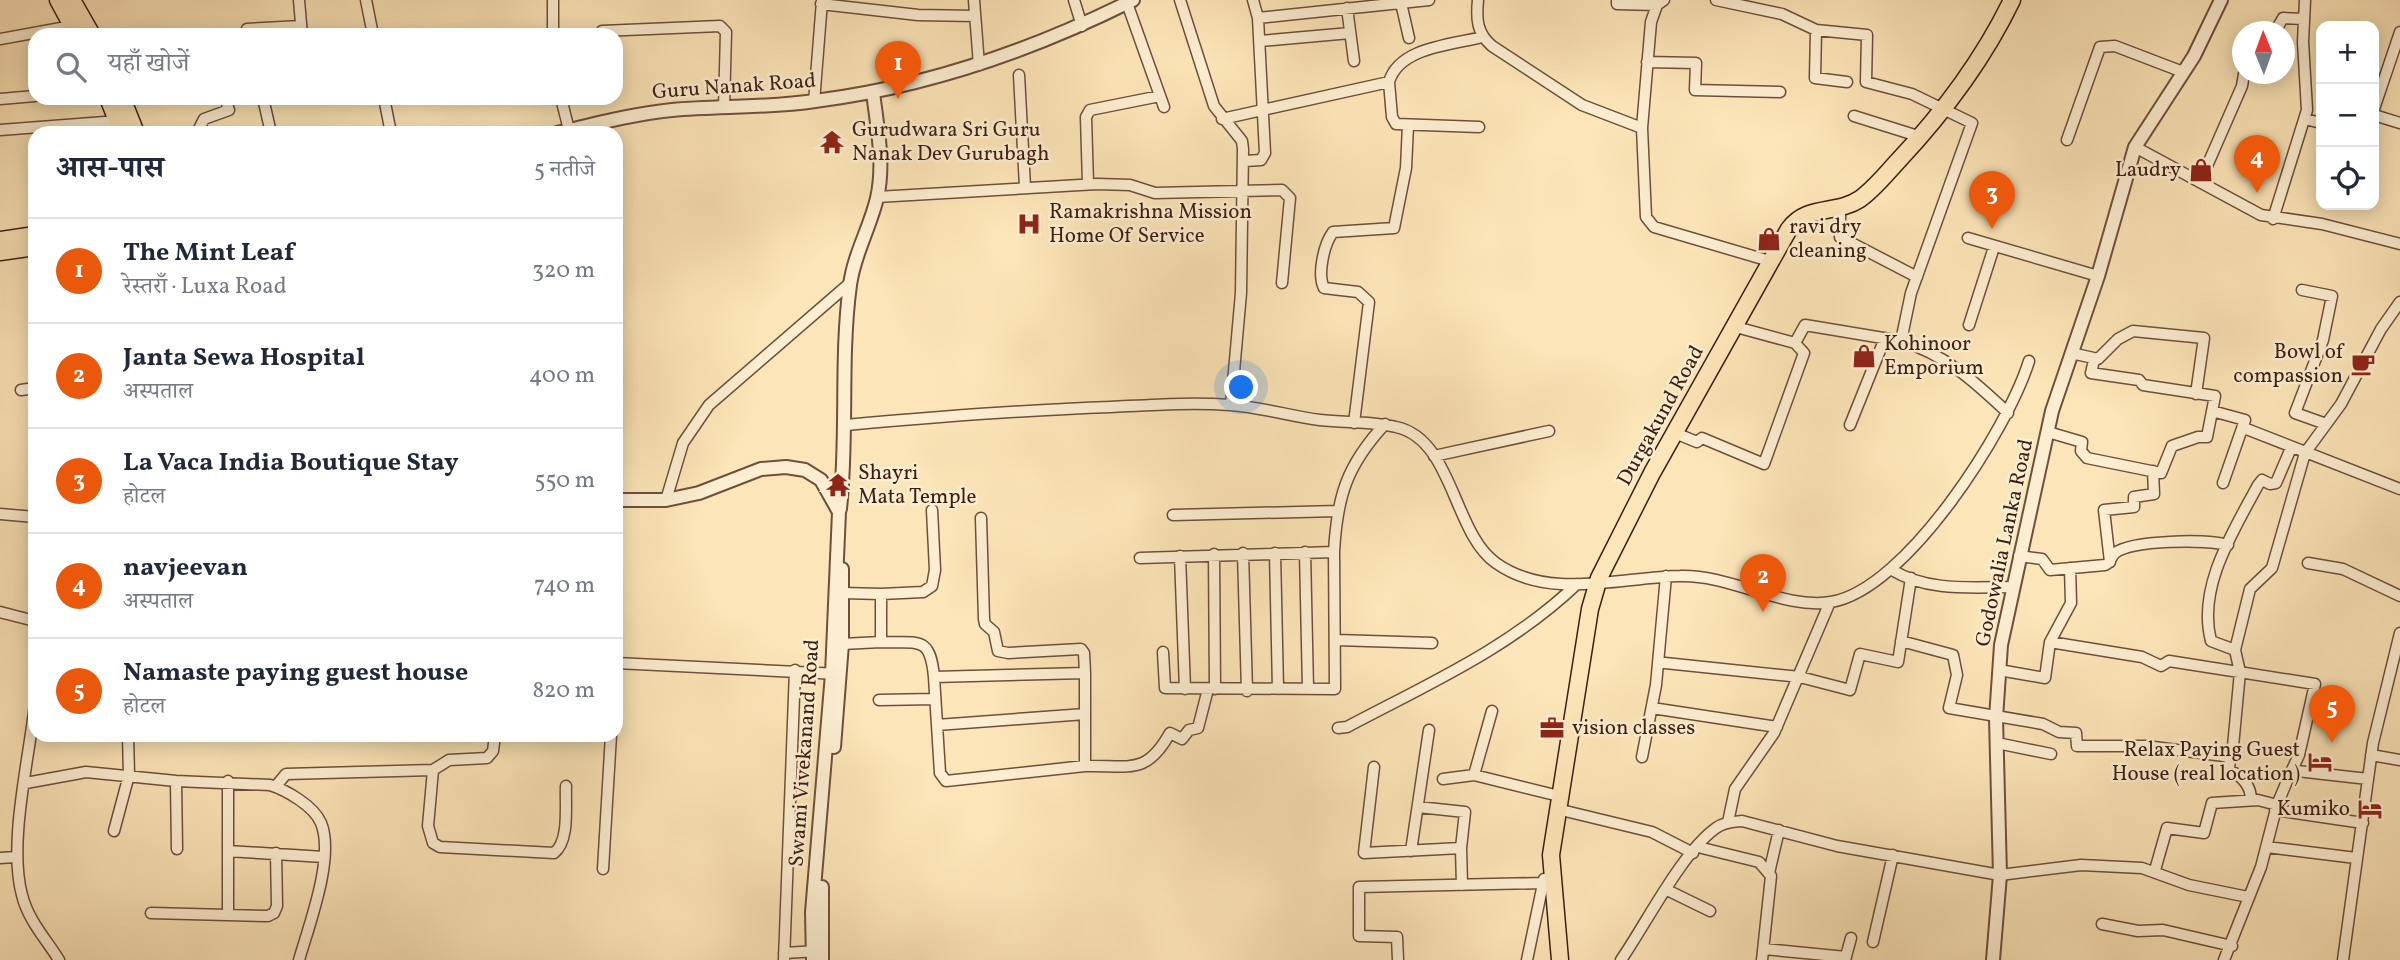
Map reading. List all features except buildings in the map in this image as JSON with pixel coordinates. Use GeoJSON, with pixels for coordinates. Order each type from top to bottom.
{"type":"FeatureCollection","features":[{"type":"Feature","properties":{"kind":"main road"},"geometry":{"type":"LineString","coordinates":[[58,0],[73,28]]}},
{"type":"Feature","properties":{"kind":"main road"},"geometry":{"type":"LineString","coordinates":[[72,0],[88,28]]}},
{"type":"Feature","properties":{"kind":"main road","name":"Durgakund Road"},"geometry":{"type":"LineString","coordinates":[[1560,960],[1551,855],[1590,610],[1597,582],[1675,433],[1797,218],[1807,212],[1839,207],[1861,198],[1921,137],[1972,70],[2011,0]]}},
{"type":"Feature","properties":{"kind":"main road"},"geometry":{"type":"LineString","coordinates":[[111,105],[120,126]]}},
{"type":"Feature","properties":{"kind":"main road"},"geometry":{"type":"LineString","coordinates":[[125,105],[133,126]]}},
{"type":"Feature","properties":{"kind":"main road"},"geometry":{"type":"LineString","coordinates":[[0,240],[28,236]]}},
{"type":"Feature","properties":{"kind":"main road"},"geometry":{"type":"LineString","coordinates":[[0,252],[28,248]]}},
{"type":"Feature","properties":{"kind":"street"},"geometry":{"type":"LineString","coordinates":[[299,0],[301,28]]}},
{"type":"Feature","properties":{"kind":"street"},"geometry":{"type":"LineString","coordinates":[[366,0],[372,28]]}},
{"type":"Feature","properties":{"kind":"street"},"geometry":{"type":"LineString","coordinates":[[553,0],[553,28]]}},
{"type":"Feature","properties":{"kind":"street"},"geometry":{"type":"LineString","coordinates":[[892,13],[893,0]]}},
{"type":"Feature","properties":{"kind":"street"},"geometry":{"type":"LineString","coordinates":[[974,0],[979,65]]}},
{"type":"Feature","properties":{"kind":"street"},"geometry":{"type":"LineString","coordinates":[[1074,0],[1082,26]]}},
{"type":"Feature","properties":{"kind":"street"},"geometry":{"type":"LineString","coordinates":[[1189,0],[1180,0],[1209,94],[1223,119],[1242,141],[1245,161],[1241,293],[1231,405]]}},
{"type":"Feature","properties":{"kind":"street"},"geometry":{"type":"LineString","coordinates":[[1245,161],[1257,162],[1264,157],[1260,41],[1253,0]]}},
{"type":"Feature","properties":{"kind":"street"},"geometry":{"type":"LineString","coordinates":[[1258,18],[1429,0]]}},
{"type":"Feature","properties":{"kind":"street"},"geometry":{"type":"LineString","coordinates":[[1478,0],[1477,25],[1482,37],[1565,96],[1609,117],[1642,128]]}},
{"type":"Feature","properties":{"kind":"street"},"geometry":{"type":"LineString","coordinates":[[1618,0],[1617,4],[1660,2],[1651,22],[1642,128],[1647,218],[1654,227],[1773,262]]}},
{"type":"Feature","properties":{"kind":"street"},"geometry":{"type":"LineString","coordinates":[[1716,0],[1782,14],[1816,30],[1867,36],[1866,82],[1912,94],[1972,123],[1917,277],[1901,341]]}},
{"type":"Feature","properties":{"kind":"street"},"geometry":{"type":"LineString","coordinates":[[1782,0],[1782,14]]}},
{"type":"Feature","properties":{"kind":"street"},"geometry":{"type":"LineString","coordinates":[[2273,219],[2305,119],[2308,99],[2305,0]]}},
{"type":"Feature","properties":{"kind":"street"},"geometry":{"type":"LineString","coordinates":[[814,102],[821,1],[892,13],[975,16]]}},
{"type":"Feature","properties":{"kind":"street","name":"Godowalia Lanka Road"},"geometry":{"type":"LineString","coordinates":[[1993,960],[2000,875],[1996,718],[1999,670],[2019,556],[2048,432],[2071,353],[2098,276],[2135,147],[2183,72],[2219,1]]}},
{"type":"Feature","properties":{"kind":"street"},"geometry":{"type":"LineString","coordinates":[[1130,2],[1164,107]]}},
{"type":"Feature","properties":{"kind":"street","name":"Guru Nanak Road"},"geometry":{"type":"LineString","coordinates":[[588,126],[638,114],[814,102],[873,92],[979,65],[1082,26],[1130,2]]}},
{"type":"Feature","properties":{"kind":"street"},"geometry":{"type":"LineString","coordinates":[[1401,3],[1409,38]]}},
{"type":"Feature","properties":{"kind":"street"},"geometry":{"type":"LineString","coordinates":[[1347,8],[1354,61]]}},
{"type":"Feature","properties":{"kind":"street"},"geometry":{"type":"LineString","coordinates":[[2281,21],[2283,18],[2304,19]]}},
{"type":"Feature","properties":{"kind":"street"},"geometry":{"type":"LineString","coordinates":[[623,30],[720,26],[726,32],[724,107]]}},
{"type":"Feature","properties":{"kind":"street"},"geometry":{"type":"LineString","coordinates":[[1816,30],[1815,78],[1846,82]]}},
{"type":"Feature","properties":{"kind":"street"},"geometry":{"type":"LineString","coordinates":[[2379,94],[2400,32]]}},
{"type":"Feature","properties":{"kind":"street"},"geometry":{"type":"LineString","coordinates":[[1260,41],[1350,33]]}},
{"type":"Feature","properties":{"kind":"street"},"geometry":{"type":"LineString","coordinates":[[0,39],[28,36]]}},
{"type":"Feature","properties":{"kind":"street"},"geometry":{"type":"LineString","coordinates":[[1479,127],[1408,125],[1393,121],[1389,82],[1396,66],[1413,55],[1482,37]]}},
{"type":"Feature","properties":{"kind":"street"},"geometry":{"type":"LineString","coordinates":[[2067,140],[2100,47],[2115,46],[2183,72]]}},
{"type":"Feature","properties":{"kind":"street"},"geometry":{"type":"LineString","coordinates":[[1647,62],[1696,63],[1695,90],[1780,92]]}},
{"type":"Feature","properties":{"kind":"street"},"geometry":{"type":"LineString","coordinates":[[1019,75],[1025,187]]}},
{"type":"Feature","properties":{"kind":"street"},"geometry":{"type":"LineString","coordinates":[[1223,119],[1389,82]]}},
{"type":"Feature","properties":{"kind":"street"},"geometry":{"type":"LineString","coordinates":[[2200,183],[2242,84]]}},
{"type":"Feature","properties":{"kind":"street"},"geometry":{"type":"LineString","coordinates":[[839,512],[846,425],[845,371],[850,283],[853,264],[877,197],[880,164],[873,92]]}},
{"type":"Feature","properties":{"kind":"street"},"geometry":{"type":"LineString","coordinates":[[1088,184],[1086,117],[1090,110],[1160,96]]}},
{"type":"Feature","properties":{"kind":"street"},"geometry":{"type":"LineString","coordinates":[[0,99],[28,97]]}},
{"type":"Feature","properties":{"kind":"street"},"geometry":{"type":"LineString","coordinates":[[200,126],[204,119],[229,110],[227,105]]}},
{"type":"Feature","properties":{"kind":"street"},"geometry":{"type":"LineString","coordinates":[[265,105],[269,126]]}},
{"type":"Feature","properties":{"kind":"street"},"geometry":{"type":"LineString","coordinates":[[385,105],[390,126]]}},
{"type":"Feature","properties":{"kind":"street"},"geometry":{"type":"LineString","coordinates":[[561,105],[563,126]]}},
{"type":"Feature","properties":{"kind":"street"},"geometry":{"type":"LineString","coordinates":[[1854,116],[1921,137]]}},
{"type":"Feature","properties":{"kind":"street"},"geometry":{"type":"LineString","coordinates":[[2379,117],[2400,123]]}},
{"type":"Feature","properties":{"kind":"street"},"geometry":{"type":"LineString","coordinates":[[2305,119],[2316,122]]}},
{"type":"Feature","properties":{"kind":"street"},"geometry":{"type":"LineString","coordinates":[[1354,423],[1369,302],[1358,292],[1324,288],[1320,281],[1328,240],[1333,232],[1394,228],[1406,168],[1408,125]]}},
{"type":"Feature","properties":{"kind":"street"},"geometry":{"type":"LineString","coordinates":[[0,130],[28,129]]}},
{"type":"Feature","properties":{"kind":"street"},"geometry":{"type":"LineString","coordinates":[[2135,147],[2273,219],[2322,224],[2400,244]]}},
{"type":"Feature","properties":{"kind":"street"},"geometry":{"type":"LineString","coordinates":[[877,197],[1088,184],[1130,185],[1155,193],[1244,193],[1282,190],[1290,198],[1282,283]]}},
{"type":"Feature","properties":{"kind":"street"},"geometry":{"type":"LineString","coordinates":[[1839,207],[1840,237],[1917,277]]}},
{"type":"Feature","properties":{"kind":"street"},"geometry":{"type":"LineString","coordinates":[[1968,238],[2098,276]]}},
{"type":"Feature","properties":{"kind":"street"},"geometry":{"type":"LineString","coordinates":[[1969,325],[1994,247]]}},
{"type":"Feature","properties":{"kind":"street"},"geometry":{"type":"LineString","coordinates":[[666,500],[683,443],[709,405],[850,283]]}},
{"type":"Feature","properties":{"kind":"street"},"geometry":{"type":"LineString","coordinates":[[2302,290],[2332,296],[2323,340],[2295,413],[2326,424]]}},
{"type":"Feature","properties":{"kind":"street"},"geometry":{"type":"LineString","coordinates":[[2251,800],[2251,793],[2243,778],[2229,770],[2240,671],[2235,650],[2250,589],[2272,568],[2305,453],[2341,404],[2381,330],[2400,302]]}},
{"type":"Feature","properties":{"kind":"street"},"geometry":{"type":"LineString","coordinates":[[1795,343],[1805,325],[1901,341],[1927,349],[1946,359],[2008,413]]}},
{"type":"Feature","properties":{"kind":"street"},"geometry":{"type":"LineString","coordinates":[[1675,433],[1697,442],[1702,438],[1764,464],[1804,353],[1795,343],[1736,327]]}},
{"type":"Feature","properties":{"kind":"street"},"geometry":{"type":"LineString","coordinates":[[2048,432],[2082,442],[2081,451],[2087,458],[2161,473],[2172,446],[2198,437],[2207,437],[2215,396],[2196,394],[2143,385],[2139,380],[2118,375],[2091,373],[2094,360],[2123,335],[2133,331],[2204,338],[2196,394]]}},
{"type":"Feature","properties":{"kind":"street"},"geometry":{"type":"LineString","coordinates":[[1850,425],[1885,338]]}},
{"type":"Feature","properties":{"kind":"street"},"geometry":{"type":"LineString","coordinates":[[2071,353],[2094,360]]}},
{"type":"Feature","properties":{"kind":"street"},"geometry":{"type":"LineString","coordinates":[[846,425],[976,412],[1231,405],[1385,425],[1413,433],[1434,456],[1486,555],[1521,577],[1540,582],[1577,584],[1666,576],[1713,578],[1791,599],[1830,603],[1852,596],[1892,570],[1933,523],[2008,413],[2029,361]]}},
{"type":"Feature","properties":{"kind":"street"},"geometry":{"type":"LineString","coordinates":[[21,390],[28,389]]}},
{"type":"Feature","properties":{"kind":"street"},"geometry":{"type":"LineString","coordinates":[[2212,411],[2245,420],[2223,483]]}},
{"type":"Feature","properties":{"kind":"street"},"geometry":{"type":"LineString","coordinates":[[1163,652],[1165,688],[1247,691],[1335,689],[1334,552],[1338,511],[1354,463],[1385,425]]}},
{"type":"Feature","properties":{"kind":"street"},"geometry":{"type":"LineString","coordinates":[[2244,428],[2400,489]]}},
{"type":"Feature","properties":{"kind":"street"},"geometry":{"type":"LineString","coordinates":[[1434,456],[1549,431]]}},
{"type":"Feature","properties":{"kind":"street"},"geometry":{"type":"LineString","coordinates":[[2235,650],[2211,641],[2207,626],[2211,582],[2258,485],[2262,480],[2270,484],[2276,483],[2291,448]]}},
{"type":"Feature","properties":{"kind":"street"},"geometry":{"type":"LineString","coordinates":[[623,500],[666,500],[699,493],[761,469],[786,467],[805,470],[821,480],[839,512]]}},
{"type":"Feature","properties":{"kind":"street"},"geometry":{"type":"LineString","coordinates":[[2110,563],[2104,510],[2134,507],[2134,497],[2154,494],[2153,471]]}},
{"type":"Feature","properties":{"kind":"street"},"geometry":{"type":"LineString","coordinates":[[843,593],[923,592],[932,586],[935,570],[932,510]]}},
{"type":"Feature","properties":{"kind":"street"},"geometry":{"type":"LineString","coordinates":[[1173,515],[1338,511]]}},
{"type":"Feature","properties":{"kind":"street","name":"Swami Vivekanand Road"},"geometry":{"type":"LineString","coordinates":[[836,674],[842,644],[843,593],[839,512]]}},
{"type":"Feature","properties":{"kind":"street"},"geometry":{"type":"LineString","coordinates":[[0,514],[28,516]]}},
{"type":"Feature","properties":{"kind":"street"},"geometry":{"type":"LineString","coordinates":[[981,518],[984,619],[985,624],[994,632],[998,651],[1008,653],[1081,649],[1084,653],[1085,766]]}},
{"type":"Feature","properties":{"kind":"street"},"geometry":{"type":"LineString","coordinates":[[2110,563],[2116,552],[2172,541],[2213,541],[2228,545]]}},
{"type":"Feature","properties":{"kind":"street","name":"Swami Vivekanand Road"},"geometry":{"type":"LineString","coordinates":[[817,956],[836,674],[835,566],[839,548]]}},
{"type":"Feature","properties":{"kind":"street"},"geometry":{"type":"LineString","coordinates":[[1275,552],[1278,690]]}},
{"type":"Feature","properties":{"kind":"street"},"geometry":{"type":"LineString","coordinates":[[1305,552],[1308,689]]}},
{"type":"Feature","properties":{"kind":"street"},"geometry":{"type":"LineString","coordinates":[[1140,558],[1334,552]]}},
{"type":"Feature","properties":{"kind":"street"},"geometry":{"type":"LineString","coordinates":[[1243,553],[1247,691]]}},
{"type":"Feature","properties":{"kind":"street"},"geometry":{"type":"LineString","coordinates":[[842,644],[916,643],[928,648],[934,677],[940,773],[946,781],[1085,766],[1142,765],[1158,756],[1170,733],[1182,739],[1189,730],[1198,728],[1211,689],[1214,554]]}},
{"type":"Feature","properties":{"kind":"street"},"geometry":{"type":"LineString","coordinates":[[1180,556],[1185,689]]}},
{"type":"Feature","properties":{"kind":"street"},"geometry":{"type":"LineString","coordinates":[[2019,556],[2042,559],[2050,569],[2110,563]]}},
{"type":"Feature","properties":{"kind":"street"},"geometry":{"type":"LineString","coordinates":[[2308,563],[2343,569],[2400,596]]}},
{"type":"Feature","properties":{"kind":"street"},"geometry":{"type":"LineString","coordinates":[[1999,670],[2045,678],[2050,642],[2071,603],[2070,568]]}},
{"type":"Feature","properties":{"kind":"street"},"geometry":{"type":"LineString","coordinates":[[1892,570],[1943,587],[2013,587]]}},
{"type":"Feature","properties":{"kind":"street"},"geometry":{"type":"LineString","coordinates":[[1642,757],[1652,708],[1666,576]]}},
{"type":"Feature","properties":{"kind":"street"},"geometry":{"type":"LineString","coordinates":[[1665,663],[1800,677],[1850,690],[1860,654],[1898,662],[1911,578]]}},
{"type":"Feature","properties":{"kind":"street"},"geometry":{"type":"LineString","coordinates":[[1338,728],[1347,727],[1503,643],[1543,616],[1577,584]]}},
{"type":"Feature","properties":{"kind":"street"},"geometry":{"type":"LineString","coordinates":[[881,594],[881,642]]}},
{"type":"Feature","properties":{"kind":"street"},"geometry":{"type":"LineString","coordinates":[[1728,822],[1731,800],[1739,783],[1777,727],[1830,603]]}},
{"type":"Feature","properties":{"kind":"street"},"geometry":{"type":"LineString","coordinates":[[0,612],[28,619]]}},
{"type":"Feature","properties":{"kind":"street"},"geometry":{"type":"LineString","coordinates":[[2343,960],[2371,755],[2400,633]]}},
{"type":"Feature","properties":{"kind":"street"},"geometry":{"type":"LineString","coordinates":[[1336,640],[1432,643]]}},
{"type":"Feature","properties":{"kind":"street"},"geometry":{"type":"LineString","coordinates":[[1901,641],[1953,655],[1957,675],[1949,708],[2043,724],[2059,732],[2076,733],[2077,746],[2146,746],[2230,757]]}},
{"type":"Feature","properties":{"kind":"street"},"geometry":{"type":"LineString","coordinates":[[2050,642],[2142,657],[2161,666],[2169,661],[2315,684],[2299,755],[2276,808],[2267,847],[2229,959]]}},
{"type":"Feature","properties":{"kind":"street"},"geometry":{"type":"LineString","coordinates":[[623,663],[836,674]]}},
{"type":"Feature","properties":{"kind":"street"},"geometry":{"type":"LineString","coordinates":[[795,670],[784,956],[817,956]]}},
{"type":"Feature","properties":{"kind":"street"},"geometry":{"type":"LineString","coordinates":[[934,677],[1085,673]]}},
{"type":"Feature","properties":{"kind":"street"},"geometry":{"type":"LineString","coordinates":[[879,700],[935,699]]}},
{"type":"Feature","properties":{"kind":"street"},"geometry":{"type":"LineString","coordinates":[[1652,708],[1777,727]]}},
{"type":"Feature","properties":{"kind":"street"},"geometry":{"type":"LineString","coordinates":[[1474,775],[1492,711]]}},
{"type":"Feature","properties":{"kind":"street"},"geometry":{"type":"LineString","coordinates":[[937,725],[1085,714]]}},
{"type":"Feature","properties":{"kind":"street"},"geometry":{"type":"LineString","coordinates":[[1411,851],[1429,730]]}},
{"type":"Feature","properties":{"kind":"street"},"geometry":{"type":"LineString","coordinates":[[31,742],[16,857],[22,896],[30,917],[59,960]]}},
{"type":"Feature","properties":{"kind":"street"},"geometry":{"type":"LineString","coordinates":[[114,831],[129,775],[128,742]]}},
{"type":"Feature","properties":{"kind":"street"},"geometry":{"type":"LineString","coordinates":[[276,786],[286,774],[433,769],[449,760],[487,758],[493,751],[494,742]]}},
{"type":"Feature","properties":{"kind":"street"},"geometry":{"type":"LineString","coordinates":[[603,869],[611,742]]}},
{"type":"Feature","properties":{"kind":"street"},"geometry":{"type":"LineString","coordinates":[[1997,743],[2051,754]]}},
{"type":"Feature","properties":{"kind":"street"},"geometry":{"type":"LineString","coordinates":[[2371,755],[2400,760]]}},
{"type":"Feature","properties":{"kind":"street"},"geometry":{"type":"LineString","coordinates":[[1374,767],[1364,853],[1461,849]]}},
{"type":"Feature","properties":{"kind":"street"},"geometry":{"type":"LineString","coordinates":[[433,769],[429,792],[429,836],[433,843],[440,847],[554,853],[560,848],[563,839],[566,786]]}},
{"type":"Feature","properties":{"kind":"street"},"geometry":{"type":"LineString","coordinates":[[2290,774],[2297,771],[2368,779]]}},
{"type":"Feature","properties":{"kind":"street"},"geometry":{"type":"LineString","coordinates":[[26,783],[86,772],[176,781],[228,781],[276,786],[294,797],[319,818],[324,833],[324,857],[299,960]]}},
{"type":"Feature","properties":{"kind":"street"},"geometry":{"type":"LineString","coordinates":[[1443,779],[1474,775],[1652,832],[1695,850],[1759,862],[1769,873]]}},
{"type":"Feature","properties":{"kind":"street"},"geometry":{"type":"LineString","coordinates":[[176,781],[177,849]]}},
{"type":"Feature","properties":{"kind":"street"},"geometry":{"type":"LineString","coordinates":[[228,781],[228,914]]}},
{"type":"Feature","properties":{"kind":"street"},"geometry":{"type":"LineString","coordinates":[[2155,870],[2167,828],[2204,833],[2212,803],[2251,800],[2276,808],[2363,823]]}},
{"type":"Feature","properties":{"kind":"street"},"geometry":{"type":"LineString","coordinates":[[1418,807],[1465,812],[1461,849],[1462,885]]}},
{"type":"Feature","properties":{"kind":"street"},"geometry":{"type":"LineString","coordinates":[[1621,960],[1695,850],[1715,829],[1728,822],[1742,821],[1836,846],[2000,875],[2081,865],[2155,870],[2189,885],[2248,897]]}},
{"type":"Feature","properties":{"kind":"street"},"geometry":{"type":"LineString","coordinates":[[1779,831],[1769,873],[1772,887],[1763,955],[1845,959],[1851,937]]}},
{"type":"Feature","properties":{"kind":"street"},"geometry":{"type":"LineString","coordinates":[[2267,847],[2356,858]]}},
{"type":"Feature","properties":{"kind":"street"},"geometry":{"type":"LineString","coordinates":[[228,850],[324,857]]}},
{"type":"Feature","properties":{"kind":"street"},"geometry":{"type":"LineString","coordinates":[[151,913],[261,916],[274,913],[277,897],[275,853]]}},
{"type":"Feature","properties":{"kind":"street"},"geometry":{"type":"LineString","coordinates":[[1527,960],[1551,855]]}},
{"type":"Feature","properties":{"kind":"street"},"geometry":{"type":"LineString","coordinates":[[1873,942],[1893,855]]}},
{"type":"Feature","properties":{"kind":"street"},"geometry":{"type":"LineString","coordinates":[[0,858],[16,857]]}},
{"type":"Feature","properties":{"kind":"street"},"geometry":{"type":"LineString","coordinates":[[1398,960],[1397,937],[1359,936],[1359,887],[1543,883]]}},
{"type":"Feature","properties":{"kind":"street"},"geometry":{"type":"LineString","coordinates":[[1667,890],[1710,911]]}},
{"type":"Feature","properties":{"kind":"street"},"geometry":{"type":"LineString","coordinates":[[2102,924],[2138,931],[2163,930],[2232,946]]}},
{"type":"Feature","properties":{"kind":"place","name":"The Mint Leaf"},"geometry":{"type":"Point","coordinates":[898,99]}},
{"type":"Feature","properties":{"kind":"place","name":"Gurudwara Sri Guru Nanak Dev Gurubagh"},"geometry":{"type":"Point","coordinates":[832,142]}},
{"type":"Feature","properties":{"kind":"place","name":"Laudry"},"geometry":{"type":"Point","coordinates":[2201,170]}},
{"type":"Feature","properties":{"kind":"place","name":"navjeevan"},"geometry":{"type":"Point","coordinates":[2257,193]}},
{"type":"Feature","properties":{"kind":"place","name":"Ramakrishna Mission Home Of Service"},"geometry":{"type":"Point","coordinates":[1029,224]}},
{"type":"Feature","properties":{"kind":"place","name":"La Vaca India Boutique Stay"},"geometry":{"type":"Point","coordinates":[1992,229]}},
{"type":"Feature","properties":{"kind":"place","name":"ravi dry cleaning"},"geometry":{"type":"Point","coordinates":[1769,239]}},
{"type":"Feature","properties":{"kind":"place","name":"Kohinoor Emporium"},"geometry":{"type":"Point","coordinates":[1864,356]}},
{"type":"Feature","properties":{"kind":"place","name":"Bowl of compassion"},"geometry":{"type":"Point","coordinates":[2363,364]}},
{"type":"Feature","properties":{"kind":"place","name":"Shayri Mata Temple"},"geometry":{"type":"Point","coordinates":[838,485]}},
{"type":"Feature","properties":{"kind":"place","name":"Janta Sewa Hospital"},"geometry":{"type":"Point","coordinates":[1763,612]}},
{"type":"Feature","properties":{"kind":"place","name":"vision classes"},"geometry":{"type":"Point","coordinates":[1552,728]}},
{"type":"Feature","properties":{"kind":"place","name":"Namaste paying guest house"},"geometry":{"type":"Point","coordinates":[2332,743]}},
{"type":"Feature","properties":{"kind":"place","name":"Relax Paying Guest House (real location)"},"geometry":{"type":"Point","coordinates":[2320,762]}},
{"type":"Feature","properties":{"kind":"place","name":"Kumiko"},"geometry":{"type":"Point","coordinates":[2370,809]}}]}
